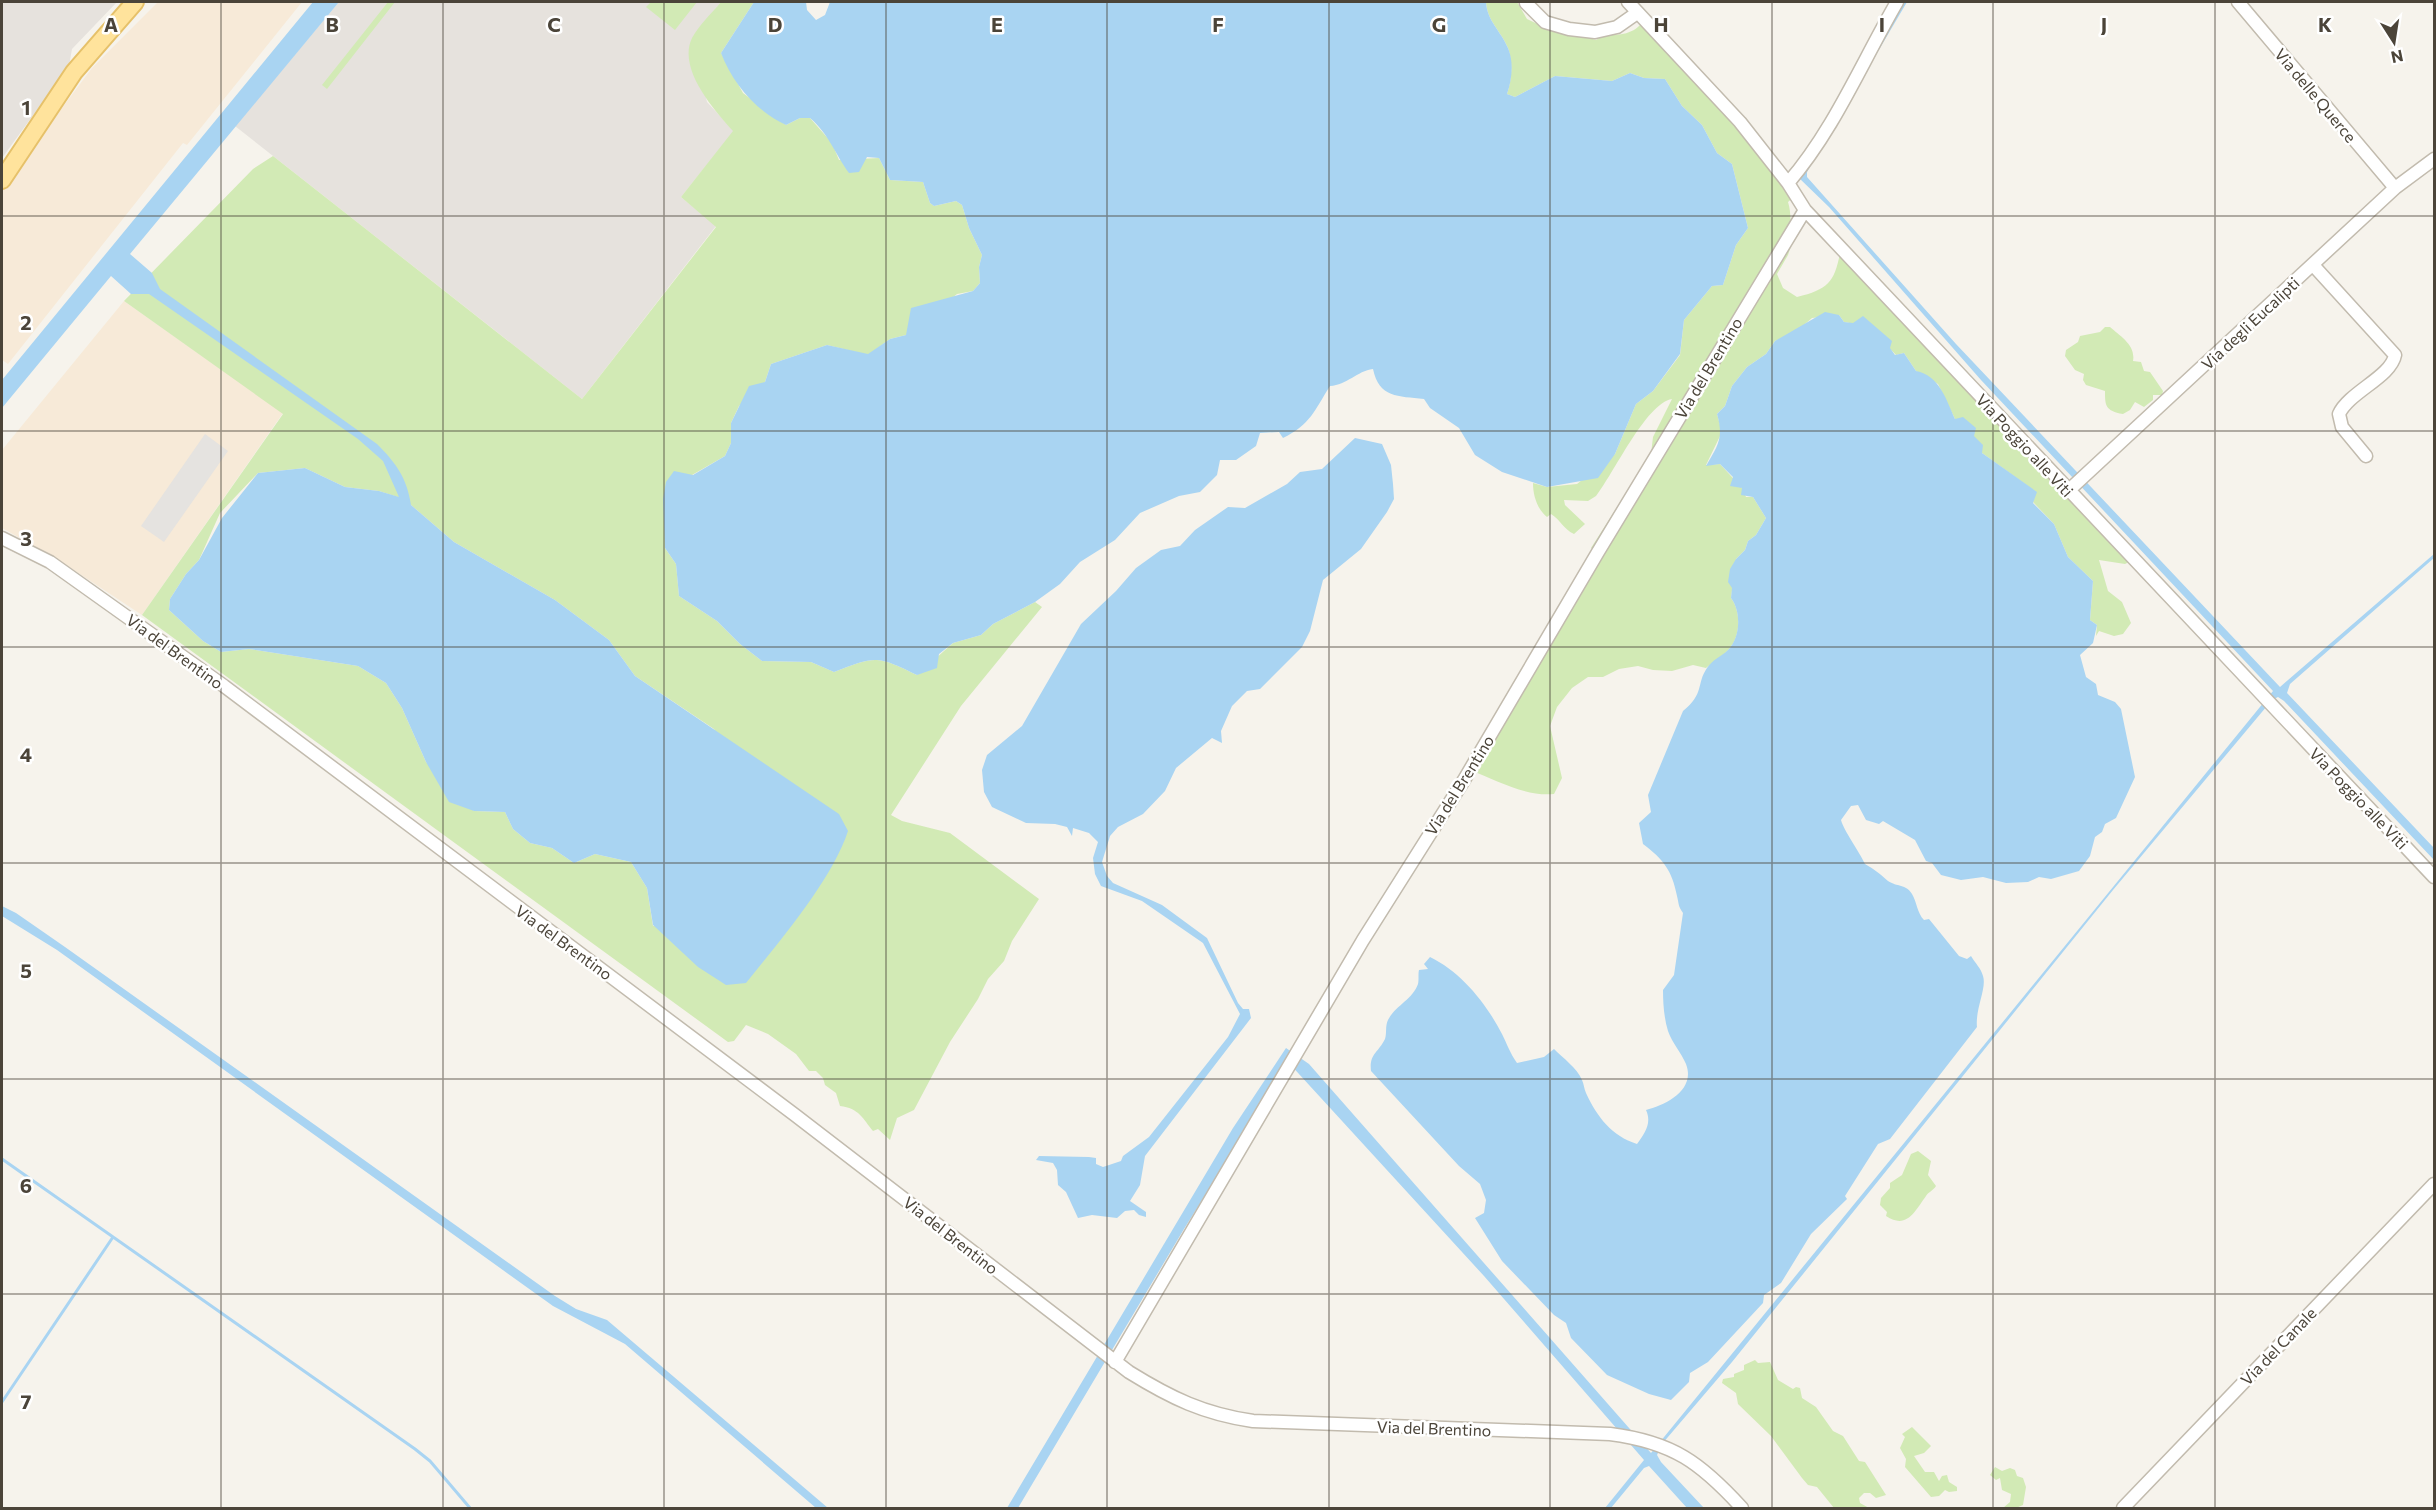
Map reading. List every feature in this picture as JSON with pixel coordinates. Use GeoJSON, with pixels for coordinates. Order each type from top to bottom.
{"type":"FeatureCollection","features":[{"type":"Feature","properties":{"kind":"main road"},"geometry":{"type":"LineString","coordinates":[[2,180],[61,90],[98,43],[135,2]]}},
{"type":"Feature","properties":{"kind":"street"},"geometry":{"type":"LineString","coordinates":[[1528,2],[1526,3],[1545,22],[1569,29],[1595,32],[1617,27],[1637,13]]}},
{"type":"Feature","properties":{"kind":"street","name":"Via Poggio alle Viti"},"geometry":{"type":"LineString","coordinates":[[1628,2],[1740,122],[1788,183],[1805,210],[2076,484],[2261,695],[2434,877]]}},
{"type":"Feature","properties":{"kind":"street"},"geometry":{"type":"LineString","coordinates":[[1788,183],[1802,167],[1897,2]]}},
{"type":"Feature","properties":{"kind":"street","name":"Via delle Querce"},"geometry":{"type":"LineString","coordinates":[[2238,2],[2395,188]]}},
{"type":"Feature","properties":{"kind":"street","name":"Via degli Eucalipti"},"geometry":{"type":"LineString","coordinates":[[2076,484],[2395,188],[2434,159]]}},
{"type":"Feature","properties":{"kind":"street","name":"Via del Brentino"},"geometry":{"type":"LineString","coordinates":[[1113,1360],[1288,1071],[1363,940],[1464,780],[1598,552],[1805,210]]}},
{"type":"Feature","properties":{"kind":"street"},"geometry":{"type":"LineString","coordinates":[[2313,265],[2395,355],[2389,366],[2345,405],[2339,414],[2342,427],[2366,456]]}},
{"type":"Feature","properties":{"kind":"street","name":"Via del Brentino"},"geometry":{"type":"LineString","coordinates":[[2,538],[50,562],[224,686],[786,1108],[1113,1360],[1173,1399],[1218,1416],[1241,1419],[1610,1434],[1639,1438],[1684,1455],[1712,1476],[1742,1509]]}},
{"type":"Feature","properties":{"kind":"street","name":"Via del Canale"},"geometry":{"type":"LineString","coordinates":[[2123,1509],[2434,1184]]}},
{"type":"Feature","properties":{"kind":"shaded area"},"geometry":{"type":"Polygon","coordinates":[[[2,2],[117,2],[72,49],[69,66],[2,158],[2,2]]]}},
{"type":"Feature","properties":{"kind":"shaded area"},"geometry":{"type":"Polygon","coordinates":[[[158,2],[302,2],[187,145],[183,143],[8,364],[2,360],[2,188],[92,68],[158,2]]]}},
{"type":"Feature","properties":{"kind":"shaded area"},"geometry":{"type":"Polygon","coordinates":[[[339,2],[721,2],[693,38],[707,102],[734,131],[681,197],[716,226],[582,399],[235,126],[339,2]]]}},
{"type":"Feature","properties":{"kind":"shaded area"},"geometry":{"type":"Polygon","coordinates":[[[124,301],[283,413],[142,615],[57,559],[2,528],[2,450],[124,301]]]}},
{"type":"Feature","properties":{"kind":"shaded area"},"geometry":{"type":"Polygon","coordinates":[[[205,434],[228,451],[164,542],[141,526],[205,434]]]}},
{"type":"Feature","properties":{"kind":"green space"},"geometry":{"type":"Polygon","coordinates":[[[388,2],[395,2],[327,89],[322,85],[388,2]]]}},
{"type":"Feature","properties":{"kind":"green space"},"geometry":{"type":"Polygon","coordinates":[[[651,2],[697,2],[675,30],[646,7],[651,2]]]}},
{"type":"Feature","properties":{"kind":"green space"},"geometry":{"type":"Polygon","coordinates":[[[721,2],[754,2],[721,53],[743,93],[786,125],[800,118],[810,118],[832,143],[839,160],[879,158],[890,180],[923,182],[930,203],[934,206],[956,201],[962,205],[969,228],[982,255],[979,267],[980,283],[973,291],[957,294],[906,335],[890,339],[868,355],[827,345],[771,364],[765,382],[739,406],[731,423],[731,443],[725,456],[692,475],[665,529],[665,548],[676,564],[679,596],[717,621],[740,644],[762,661],[811,662],[834,672],[876,660],[893,664],[917,675],[953,643],[981,635],[993,624],[1035,602],[1042,607],[961,706],[891,815],[902,821],[950,833],[1039,899],[1012,941],[1004,961],[988,979],[950,1042],[914,1110],[897,1118],[890,1140],[878,1129],[873,1131],[852,1109],[840,1106],[836,1093],[825,1085],[823,1078],[816,1071],[809,1071],[796,1054],[768,1034],[746,1025],[734,1041],[728,1042],[142,615],[283,414],[124,301],[253,169],[273,156],[582,399],[716,227],[681,197],[733,131],[700,89],[690,63],[689,50],[692,38],[721,2]],[[305,468],[258,473],[220,513],[199,560],[186,574],[170,599],[169,610],[203,641],[221,652],[249,649],[358,666],[386,683],[402,708],[426,762],[474,811],[505,812],[513,829],[530,843],[552,848],[574,863],[595,854],[631,862],[647,888],[653,926],[788,929],[813,893],[714,729],[635,676],[609,640],[555,600],[454,542],[404,499],[379,491],[345,487],[305,468]]]}},
{"type":"Feature","properties":{"kind":"green space"},"geometry":{"type":"Polygon","coordinates":[[[1486,2],[1517,2],[1527,19],[1550,30],[1554,28],[1596,40],[1604,35],[1621,34],[1636,29],[1644,20],[1796,195],[1788,202],[1794,237],[1788,255],[1777,274],[1783,288],[1797,297],[1824,287],[1833,276],[1841,248],[2133,560],[2125,564],[2099,560],[2108,591],[2122,602],[2131,623],[2123,634],[2114,636],[2099,631],[2096,636],[2097,625],[2090,620],[2093,581],[2068,557],[2054,524],[2033,502],[2036,492],[1982,453],[1955,419],[1938,384],[1916,371],[1904,353],[1896,355],[1872,334],[1851,323],[1844,322],[1839,315],[1812,318],[1797,331],[1775,341],[1766,354],[1747,367],[1732,386],[1725,406],[1717,414],[1722,432],[1706,465],[1720,464],[1742,488],[1746,497],[1753,497],[1766,518],[1756,535],[1748,541],[1745,550],[1736,559],[1731,598],[1737,610],[1738,631],[1733,644],[1706,668],[1693,665],[1672,671],[1638,666],[1619,669],[1603,677],[1588,677],[1572,688],[1557,707],[1550,726],[1562,778],[1554,794],[1522,790],[1470,770],[1597,552],[1591,548],[1651,454],[1653,437],[1672,399],[1662,403],[1641,426],[1596,496],[1588,501],[1564,500],[1565,505],[1585,524],[1574,534],[1551,514],[1547,517],[1544,514],[1536,502],[1533,483],[1547,487],[1577,484],[1615,454],[1636,404],[1653,391],[1680,355],[1684,320],[1712,286],[1723,285],[1736,245],[1748,228],[1732,164],[1717,153],[1702,125],[1682,106],[1665,79],[1644,78],[1630,73],[1612,81],[1555,76],[1515,97],[1507,94],[1511,71],[1510,53],[1489,15],[1486,2]]]}},
{"type":"Feature","properties":{"kind":"green space"},"geometry":{"type":"Polygon","coordinates":[[[2105,327],[2110,327],[2126,341],[2132,350],[2133,361],[2141,362],[2144,371],[2150,372],[2163,391],[2162,395],[2153,395],[2153,400],[2144,407],[2135,402],[2130,410],[2123,414],[2109,409],[2106,404],[2105,391],[2086,385],[2083,380],[2084,374],[2075,370],[2065,356],[2066,350],[2078,342],[2080,336],[2100,332],[2105,327]]]}},
{"type":"Feature","properties":{"kind":"green space"},"geometry":{"type":"Polygon","coordinates":[[[1918,1151],[1931,1161],[1928,1175],[1936,1186],[1910,1217],[1900,1221],[1893,1220],[1886,1216],[1887,1212],[1880,1205],[1881,1198],[1890,1188],[1890,1183],[1902,1175],[1911,1154],[1918,1151]]]}},
{"type":"Feature","properties":{"kind":"green space"},"geometry":{"type":"Polygon","coordinates":[[[1755,1360],[1758,1363],[1770,1362],[1778,1380],[1793,1389],[1800,1388],[1802,1398],[1816,1407],[1833,1431],[1843,1436],[1859,1461],[1865,1462],[1886,1495],[1876,1498],[1870,1493],[1864,1493],[1859,1498],[1860,1503],[1869,1508],[1834,1508],[1817,1487],[1808,1485],[1771,1436],[1738,1404],[1736,1393],[1722,1383],[1723,1379],[1734,1377],[1734,1374],[1744,1370],[1744,1365],[1755,1360]]]}},
{"type":"Feature","properties":{"kind":"green space"},"geometry":{"type":"Polygon","coordinates":[[[1912,1427],[1931,1446],[1924,1453],[1914,1456],[1925,1472],[1934,1472],[1939,1481],[1942,1476],[1947,1475],[1949,1482],[1957,1487],[1957,1491],[1945,1490],[1939,1496],[1931,1497],[1905,1467],[1906,1459],[1900,1448],[1905,1437],[1902,1434],[1912,1427]]]}},
{"type":"Feature","properties":{"kind":"green space"},"geometry":{"type":"Polygon","coordinates":[[[1995,1467],[2002,1471],[2010,1468],[2015,1470],[2017,1476],[2023,1478],[2026,1487],[2023,1505],[2016,1508],[2003,1508],[2010,1502],[2011,1494],[2002,1490],[2000,1478],[1996,1480],[1990,1475],[1995,1467]]]}},
{"type":"Feature","properties":{"kind":"water"},"geometry":{"type":"Polygon","coordinates":[[[313,2],[339,2],[130,254],[152,273],[160,289],[377,444],[400,472],[407,487],[411,505],[454,542],[555,600],[609,640],[635,676],[839,814],[848,831],[830,870],[803,910],[746,983],[726,985],[698,967],[653,925],[647,888],[631,862],[595,854],[574,863],[552,848],[530,843],[513,829],[505,812],[474,811],[449,802],[426,762],[402,708],[386,683],[358,666],[249,649],[221,652],[203,641],[169,610],[170,599],[186,574],[199,560],[222,518],[258,473],[305,468],[345,487],[379,491],[399,497],[383,461],[358,439],[149,294],[131,294],[111,276],[2,408],[2,380],[313,2]]]}},
{"type":"Feature","properties":{"kind":"water"},"geometry":{"type":"Polygon","coordinates":[[[754,2],[806,2],[807,10],[816,20],[825,15],[830,2],[1486,2],[1489,15],[1510,53],[1512,71],[1507,94],[1515,97],[1555,76],[1612,81],[1630,73],[1644,78],[1665,79],[1682,106],[1702,125],[1717,153],[1732,164],[1748,228],[1736,245],[1723,285],[1712,286],[1684,320],[1680,354],[1653,391],[1636,404],[1615,454],[1598,478],[1547,487],[1502,472],[1475,455],[1459,428],[1430,408],[1424,399],[1391,394],[1380,386],[1373,369],[1367,370],[1342,383],[1330,386],[1311,416],[1292,433],[1283,438],[1279,432],[1260,433],[1256,446],[1236,460],[1220,460],[1217,475],[1200,492],[1179,496],[1140,513],[1115,540],[1080,562],[1060,584],[1035,602],[993,624],[981,635],[953,643],[939,654],[937,668],[917,675],[893,664],[876,660],[834,672],[811,662],[762,661],[740,644],[717,621],[679,596],[676,564],[665,548],[663,499],[666,482],[674,471],[693,475],[725,456],[731,443],[731,423],[749,386],[765,382],[771,364],[827,345],[868,354],[890,339],[906,335],[911,308],[973,291],[980,283],[979,267],[982,255],[969,228],[962,205],[956,201],[934,206],[930,203],[923,182],[890,180],[879,158],[867,157],[859,172],[849,173],[827,137],[810,118],[800,118],[786,125],[755,104],[739,86],[721,53],[754,2]]]}},
{"type":"Feature","properties":{"kind":"water"},"geometry":{"type":"Polygon","coordinates":[[[1904,2],[1907,2],[1807,172],[1807,177],[1956,344],[2280,687],[2434,554],[2434,558],[2290,684],[2287,693],[2434,848],[2434,860],[2284,701],[2278,697],[2272,700],[2113,890],[1732,1362],[1662,1444],[1657,1455],[1661,1462],[1704,1508],[1687,1508],[1649,1466],[1644,1468],[1611,1508],[1605,1508],[1644,1460],[1484,1276],[1288,1062],[1184,1229],[1018,1508],[1007,1508],[1233,1128],[1286,1048],[1309,1064],[1651,1453],[2273,691],[1981,380],[1829,207],[1799,178],[1904,2]]]}},
{"type":"Feature","properties":{"kind":"water"},"geometry":{"type":"Polygon","coordinates":[[[1825,312],[1839,315],[1844,322],[1853,323],[1863,316],[1892,341],[1890,348],[1895,355],[1904,353],[1916,371],[1931,377],[1945,396],[1955,419],[1963,417],[1976,428],[1974,436],[1983,445],[1982,453],[2037,492],[2033,503],[2054,524],[2068,557],[2093,581],[2090,620],[2097,625],[2093,643],[2080,655],[2086,677],[2096,684],[2098,695],[2115,702],[2121,709],[2135,777],[2116,818],[2105,824],[2102,832],[2095,837],[2090,856],[2079,871],[2051,879],[2039,877],[2028,882],[2006,883],[1983,877],[1961,880],[1941,875],[1932,863],[1926,861],[1915,840],[1883,821],[1879,824],[1866,820],[1858,805],[1851,806],[1841,820],[1865,864],[1888,881],[1910,891],[1924,920],[1929,919],[1959,956],[1967,959],[1971,956],[1981,970],[1984,981],[1977,1027],[1890,1139],[1878,1144],[1845,1196],[1847,1199],[1811,1234],[1781,1283],[1764,1295],[1763,1303],[1708,1362],[1690,1373],[1689,1382],[1671,1400],[1649,1394],[1607,1375],[1571,1338],[1566,1323],[1554,1315],[1502,1261],[1475,1218],[1484,1213],[1486,1200],[1480,1184],[1459,1166],[1371,1071],[1371,1061],[1385,1039],[1388,1020],[1416,989],[1419,970],[1428,969],[1424,964],[1430,957],[1452,971],[1472,990],[1496,1022],[1517,1063],[1544,1057],[1554,1049],[1580,1076],[1586,1093],[1600,1118],[1620,1136],[1637,1144],[1647,1128],[1646,1110],[1670,1100],[1683,1089],[1688,1073],[1686,1064],[1668,1031],[1663,990],[1674,975],[1683,913],[1679,907],[1669,872],[1661,860],[1643,844],[1639,823],[1651,812],[1648,795],[1683,711],[1697,694],[1707,668],[1728,650],[1735,638],[1738,617],[1731,598],[1732,588],[1728,582],[1730,569],[1766,518],[1753,497],[1741,495],[1742,488],[1730,486],[1733,477],[1720,464],[1706,466],[1719,441],[1720,429],[1717,414],[1725,406],[1732,386],[1747,367],[1766,354],[1775,341],[1825,312]]]}},
{"type":"Feature","properties":{"kind":"water"},"geometry":{"type":"Polygon","coordinates":[[[1355,438],[1382,444],[1391,465],[1393,484],[1394,499],[1387,512],[1361,549],[1323,580],[1310,631],[1302,647],[1260,689],[1247,691],[1232,706],[1221,731],[1222,743],[1212,738],[1176,768],[1165,791],[1143,814],[1118,827],[1110,836],[1102,862],[1107,876],[1113,883],[1162,905],[1207,938],[1238,1003],[1243,1009],[1249,1009],[1251,1018],[1145,1156],[1140,1185],[1130,1201],[1146,1212],[1146,1217],[1134,1210],[1125,1211],[1117,1218],[1092,1215],[1078,1218],[1066,1192],[1058,1185],[1057,1170],[1053,1163],[1036,1160],[1039,1156],[1096,1158],[1096,1164],[1103,1167],[1121,1161],[1123,1156],[1149,1137],[1228,1037],[1240,1014],[1203,943],[1142,901],[1101,886],[1095,874],[1093,858],[1098,842],[1089,833],[1073,828],[1072,836],[1067,827],[1055,824],[1026,823],[992,807],[984,792],[982,770],[987,755],[1022,726],[1081,624],[1116,591],[1136,568],[1161,550],[1180,546],[1195,530],[1228,507],[1245,508],[1287,484],[1300,472],[1322,469],[1355,438]]]}},
{"type":"Feature","properties":{"kind":"water"},"geometry":{"type":"Polygon","coordinates":[[[2,906],[65,947],[555,1296],[576,1309],[607,1320],[828,1508],[816,1508],[625,1344],[553,1306],[57,950],[2,916],[2,906]]]}},
{"type":"Feature","properties":{"kind":"waterway"},"geometry":{"type":"LineString","coordinates":[[2,1159],[415,1449],[430,1461],[470,1508]]}},
{"type":"Feature","properties":{"kind":"waterway"},"geometry":{"type":"LineString","coordinates":[[2,1402],[113,1237]]}}]}
